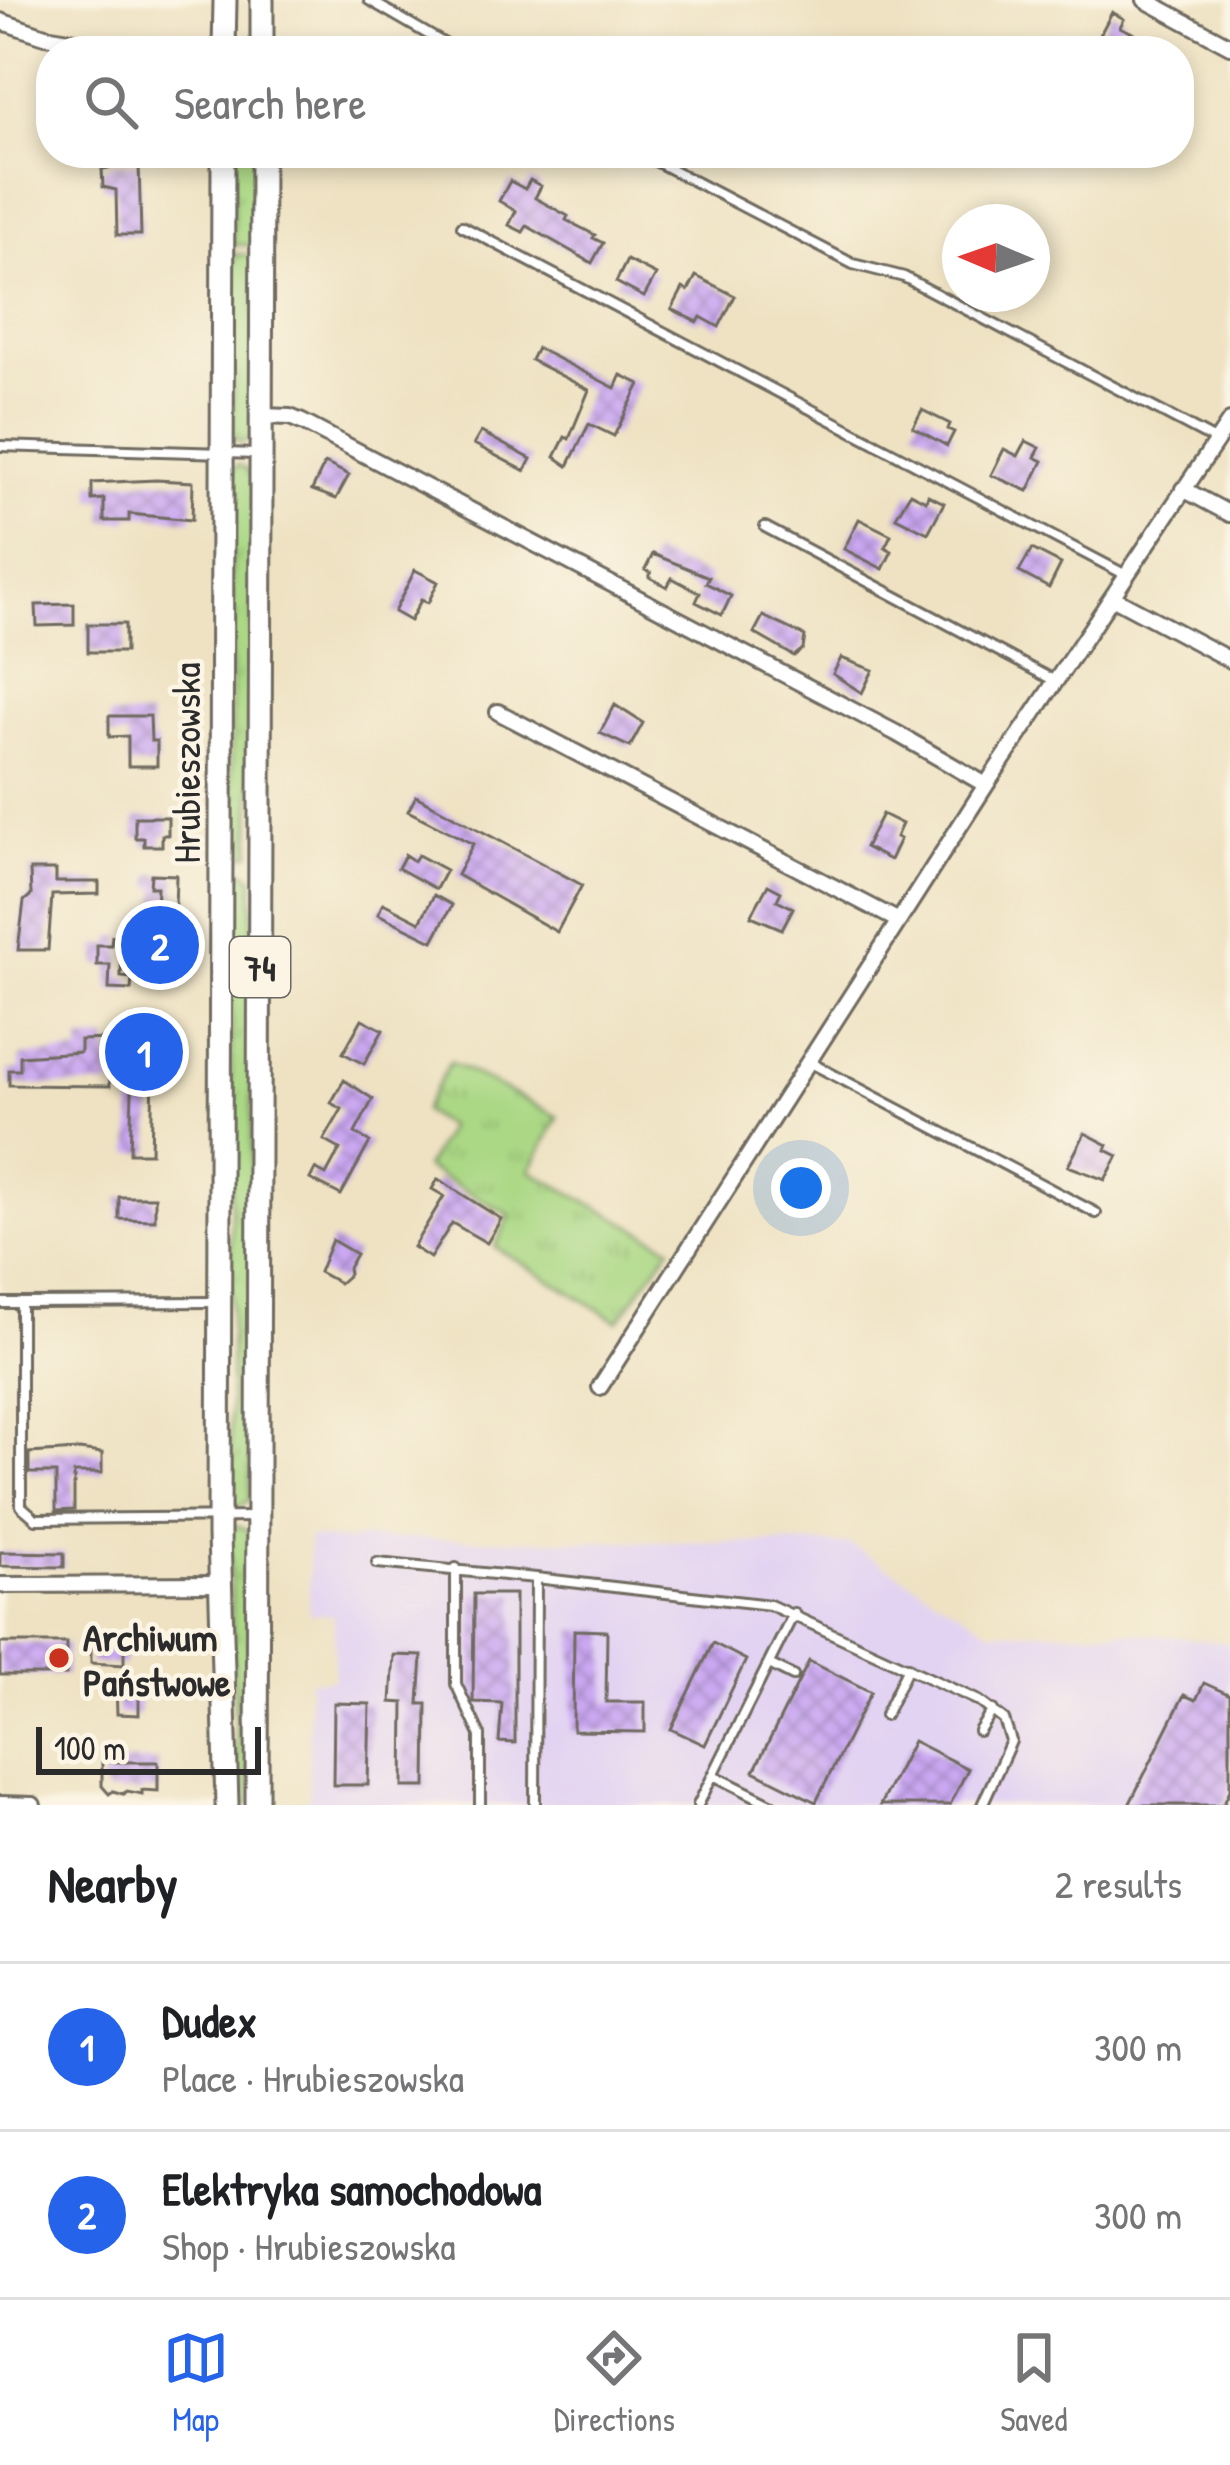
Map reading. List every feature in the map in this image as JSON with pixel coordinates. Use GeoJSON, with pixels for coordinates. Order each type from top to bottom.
{"type":"FeatureCollection","features":[{"type":"Feature","properties":{"kind":"main road"},"geometry":{"type":"LineString","coordinates":[[224,36],[225,0]]}},
{"type":"Feature","properties":{"kind":"main road"},"geometry":{"type":"LineString","coordinates":[[262,0],[262,36]]}},
{"type":"Feature","properties":{"kind":"main road","name":"Hrubieszowska"},"geometry":{"type":"LineString","coordinates":[[223,168],[219,1518],[227,1805]]}},
{"type":"Feature","properties":{"kind":"main road","name":"Hrubieszowska"},"geometry":{"type":"LineString","coordinates":[[256,1805],[262,168]]}},
{"type":"Feature","properties":{"kind":"main road"},"geometry":{"type":"LineString","coordinates":[[221,862],[260,863]]}},
{"type":"Feature","properties":{"kind":"street"},"geometry":{"type":"LineString","coordinates":[[1144,0],[1230,46]]}},
{"type":"Feature","properties":{"kind":"street"},"geometry":{"type":"LineString","coordinates":[[0,21],[45,36]]}},
{"type":"Feature","properties":{"kind":"street"},"geometry":{"type":"LineString","coordinates":[[262,416],[302,422],[896,733],[986,785]]}},
{"type":"Feature","properties":{"kind":"street"},"geometry":{"type":"LineString","coordinates":[[600,1387],[986,785],[1230,421]]}},
{"type":"Feature","properties":{"kind":"street"},"geometry":{"type":"LineString","coordinates":[[1184,489],[1230,514]]}},
{"type":"Feature","properties":{"kind":"street"},"geometry":{"type":"LineString","coordinates":[[1112,597],[1230,660]]}},
{"type":"Feature","properties":{"kind":"street"},"geometry":{"type":"LineString","coordinates":[[498,712],[899,921]]}},
{"type":"Feature","properties":{"kind":"street"},"geometry":{"type":"LineString","coordinates":[[0,1585],[221,1584]]}},
{"type":"Feature","properties":{"kind":"street"},"geometry":{"type":"LineString","coordinates":[[0,1804],[33,1805]]}},
{"type":"Feature","properties":{"kind":"lane"},"geometry":{"type":"LineString","coordinates":[[369,0],[431,36]]}},
{"type":"Feature","properties":{"kind":"lane"},"geometry":{"type":"LineString","coordinates":[[669,168],[853,264],[904,277],[1217,440]]}},
{"type":"Feature","properties":{"kind":"lane"},"geometry":{"type":"LineString","coordinates":[[462,226],[1126,574]]}},
{"type":"Feature","properties":{"kind":"lane"},"geometry":{"type":"LineString","coordinates":[[0,446],[262,454]]}},
{"type":"Feature","properties":{"kind":"lane"},"geometry":{"type":"LineString","coordinates":[[765,526],[1055,682]]}},
{"type":"Feature","properties":{"kind":"lane"},"geometry":{"type":"LineString","coordinates":[[808,1062],[1096,1214]]}},
{"type":"Feature","properties":{"kind":"lane"},"geometry":{"type":"LineString","coordinates":[[0,1303],[220,1302]]}},
{"type":"Feature","properties":{"kind":"lane"},"geometry":{"type":"LineString","coordinates":[[21,1303],[21,1506],[36,1519],[258,1517]]}},
{"type":"Feature","properties":{"kind":"lane"},"geometry":{"type":"LineString","coordinates":[[377,1563],[770,1605],[794,1613],[993,1710],[1009,1728],[1011,1742],[982,1805]]}},
{"type":"Feature","properties":{"kind":"lane"},"geometry":{"type":"LineString","coordinates":[[456,1568],[456,1684],[479,1735],[480,1805]]}},
{"type":"Feature","properties":{"kind":"lane"},"geometry":{"type":"LineString","coordinates":[[535,1805],[536,1578]]}},
{"type":"Feature","properties":{"kind":"lane"},"geometry":{"type":"LineString","coordinates":[[698,1805],[794,1613]]}},
{"type":"Feature","properties":{"kind":"lane"},"geometry":{"type":"LineString","coordinates":[[769,1664],[793,1676]]}},
{"type":"Feature","properties":{"kind":"lane"},"geometry":{"type":"LineString","coordinates":[[885,1715],[908,1667]]}},
{"type":"Feature","properties":{"kind":"lane"},"geometry":{"type":"LineString","coordinates":[[979,1731],[993,1710]]}},
{"type":"Feature","properties":{"kind":"lane"},"geometry":{"type":"LineString","coordinates":[[713,1775],[773,1805]]}},
{"type":"Feature","properties":{"kind":"shaded area"},"geometry":{"type":"Polygon","coordinates":[[[309,1537],[353,1542],[354,1538],[849,1544],[992,1631],[1131,1632],[1230,1643],[1230,1805],[309,1805],[309,1681],[334,1680],[334,1615],[309,1614],[309,1537]]]}},
{"type":"Feature","properties":{"kind":"green space"},"geometry":{"type":"Polygon","coordinates":[[[234,168],[256,168],[255,245],[233,245],[234,168]]]}},
{"type":"Feature","properties":{"kind":"green space"},"geometry":{"type":"Polygon","coordinates":[[[233,254],[255,255],[252,437],[241,443],[233,437],[233,254]]]}},
{"type":"Feature","properties":{"kind":"green space"},"geometry":{"type":"Polygon","coordinates":[[[238,465],[253,480],[251,853],[243,856],[231,841],[232,470],[238,465]]]}},
{"type":"Feature","properties":{"kind":"green space"},"geometry":{"type":"Polygon","coordinates":[[[243,871],[253,878],[250,1500],[239,1507],[230,1500],[232,881],[243,871]]]}},
{"type":"Feature","properties":{"kind":"green space"},"geometry":{"type":"Polygon","coordinates":[[[450,1062],[558,1117],[530,1171],[671,1247],[618,1321],[495,1247],[510,1215],[425,1168],[448,1127],[423,1111],[450,1062]]]}},
{"type":"Feature","properties":{"kind":"green space"},"geometry":{"type":"Polygon","coordinates":[[[236,1526],[249,1531],[249,1805],[238,1805],[229,1534],[236,1526]]]}},
{"type":"Feature","properties":{"kind":"building"},"geometry":{"type":"Polygon","coordinates":[[[1112,12],[1124,19],[1120,27],[1135,34],[1134,36],[1099,36],[1112,12]]]}},
{"type":"Feature","properties":{"kind":"building"},"geometry":{"type":"Polygon","coordinates":[[[139,168],[141,235],[117,235],[116,190],[103,187],[102,169],[139,168]]]}},
{"type":"Feature","properties":{"kind":"building"},"geometry":{"type":"Polygon","coordinates":[[[530,180],[541,186],[535,198],[603,243],[592,263],[527,226],[523,232],[509,225],[516,211],[499,201],[510,181],[525,189],[530,180]]]}},
{"type":"Feature","properties":{"kind":"building"},"geometry":{"type":"Polygon","coordinates":[[[627,260],[656,275],[644,297],[616,282],[627,260]]]}},
{"type":"Feature","properties":{"kind":"building"},"geometry":{"type":"Polygon","coordinates":[[[696,276],[735,296],[719,327],[672,309],[696,276]]]}},
{"type":"Feature","properties":{"kind":"building"},"geometry":{"type":"Polygon","coordinates":[[[537,348],[615,388],[621,375],[640,384],[614,436],[589,424],[568,466],[555,457],[565,437],[569,439],[589,390],[531,360],[537,348]]]}},
{"type":"Feature","properties":{"kind":"building"},"geometry":{"type":"Polygon","coordinates":[[[922,410],[950,424],[948,429],[954,432],[947,446],[913,427],[922,410]]]}},
{"type":"Feature","properties":{"kind":"building"},"geometry":{"type":"Polygon","coordinates":[[[481,432],[531,459],[525,471],[474,444],[481,432]]]}},
{"type":"Feature","properties":{"kind":"building"},"geometry":{"type":"Polygon","coordinates":[[[1026,441],[1040,448],[1035,457],[1043,461],[1028,491],[991,475],[1004,449],[1018,456],[1026,441]]]}},
{"type":"Feature","properties":{"kind":"building"},"geometry":{"type":"Polygon","coordinates":[[[325,463],[349,475],[336,499],[312,490],[325,463]]]}},
{"type":"Feature","properties":{"kind":"building"},"geometry":{"type":"Polygon","coordinates":[[[193,482],[192,520],[129,514],[129,521],[104,521],[104,499],[92,500],[92,483],[193,482]]]}},
{"type":"Feature","properties":{"kind":"building"},"geometry":{"type":"Polygon","coordinates":[[[910,493],[944,503],[928,533],[896,517],[910,493]]]}},
{"type":"Feature","properties":{"kind":"building"},"geometry":{"type":"Polygon","coordinates":[[[859,519],[891,535],[885,547],[892,551],[883,569],[844,549],[859,519]]]}},
{"type":"Feature","properties":{"kind":"building"},"geometry":{"type":"Polygon","coordinates":[[[1032,549],[1061,564],[1049,588],[1019,572],[1032,549]]]}},
{"type":"Feature","properties":{"kind":"building"},"geometry":{"type":"Polygon","coordinates":[[[653,554],[709,577],[706,583],[731,596],[722,615],[696,602],[700,593],[672,578],[667,587],[649,577],[651,573],[645,570],[653,554]]]}},
{"type":"Feature","properties":{"kind":"building"},"geometry":{"type":"Polygon","coordinates":[[[415,570],[438,582],[428,603],[421,600],[410,621],[394,612],[415,570]]]}},
{"type":"Feature","properties":{"kind":"building"},"geometry":{"type":"Polygon","coordinates":[[[74,604],[74,625],[37,626],[36,605],[74,604]]]}},
{"type":"Feature","properties":{"kind":"building"},"geometry":{"type":"Polygon","coordinates":[[[763,616],[805,636],[803,649],[794,656],[754,633],[763,616]]]}},
{"type":"Feature","properties":{"kind":"building"},"geometry":{"type":"Polygon","coordinates":[[[88,624],[125,624],[125,652],[88,652],[88,624]]]}},
{"type":"Feature","properties":{"kind":"building"},"geometry":{"type":"Polygon","coordinates":[[[841,658],[873,670],[862,693],[833,674],[841,658]]]}},
{"type":"Feature","properties":{"kind":"building"},"geometry":{"type":"Polygon","coordinates":[[[615,705],[643,723],[630,747],[600,733],[615,705]]]}},
{"type":"Feature","properties":{"kind":"building"},"geometry":{"type":"Polygon","coordinates":[[[109,716],[150,716],[157,766],[128,766],[128,736],[109,737],[109,716]]]}},
{"type":"Feature","properties":{"kind":"building"},"geometry":{"type":"Polygon","coordinates":[[[416,796],[582,885],[557,932],[457,875],[473,844],[408,811],[416,796]]]}},
{"type":"Feature","properties":{"kind":"building"},"geometry":{"type":"Polygon","coordinates":[[[882,814],[902,824],[890,860],[865,847],[882,814]]]}},
{"type":"Feature","properties":{"kind":"building"},"geometry":{"type":"Polygon","coordinates":[[[135,817],[168,817],[168,835],[162,835],[162,846],[144,846],[144,838],[135,838],[135,817]]]}},
{"type":"Feature","properties":{"kind":"building"},"geometry":{"type":"Polygon","coordinates":[[[405,855],[414,861],[418,855],[446,870],[436,889],[398,868],[405,855]]]}},
{"type":"Feature","properties":{"kind":"building"},"geometry":{"type":"Polygon","coordinates":[[[30,870],[56,870],[56,882],[99,882],[99,894],[52,895],[48,950],[18,950],[24,901],[31,895],[30,870]]]}},
{"type":"Feature","properties":{"kind":"building"},"geometry":{"type":"Polygon","coordinates":[[[151,874],[176,875],[173,985],[153,984],[157,887],[150,887],[151,874]]]}},
{"type":"Feature","properties":{"kind":"building"},"geometry":{"type":"Polygon","coordinates":[[[768,885],[781,892],[777,900],[793,908],[782,929],[751,916],[768,885]]]}},
{"type":"Feature","properties":{"kind":"building"},"geometry":{"type":"Polygon","coordinates":[[[434,895],[452,905],[433,941],[378,914],[383,903],[420,922],[434,895]]]}},
{"type":"Feature","properties":{"kind":"building"},"geometry":{"type":"Polygon","coordinates":[[[112,936],[122,936],[121,977],[132,978],[131,990],[109,989],[110,965],[97,965],[97,945],[111,945],[112,936]]]}},
{"type":"Feature","properties":{"kind":"building"},"geometry":{"type":"Polygon","coordinates":[[[362,1019],[383,1030],[364,1064],[343,1053],[362,1019]]]}},
{"type":"Feature","properties":{"kind":"building"},"geometry":{"type":"Polygon","coordinates":[[[134,1031],[154,1031],[151,1153],[130,1153],[134,1031]]]}},
{"type":"Feature","properties":{"kind":"building"},"geometry":{"type":"Polygon","coordinates":[[[108,1039],[110,1086],[9,1085],[9,1070],[20,1070],[20,1056],[80,1052],[80,1040],[108,1039]]]}},
{"type":"Feature","properties":{"kind":"building"},"geometry":{"type":"Polygon","coordinates":[[[344,1080],[373,1099],[355,1133],[370,1142],[341,1195],[310,1179],[315,1169],[326,1175],[340,1149],[324,1140],[342,1109],[331,1103],[344,1080]]]}},
{"type":"Feature","properties":{"kind":"building"},"geometry":{"type":"Polygon","coordinates":[[[1085,1133],[1118,1156],[1105,1180],[1068,1166],[1085,1133]]]}},
{"type":"Feature","properties":{"kind":"building"},"geometry":{"type":"Polygon","coordinates":[[[438,1179],[501,1219],[487,1243],[452,1223],[430,1258],[413,1247],[444,1196],[432,1189],[438,1179]]]}},
{"type":"Feature","properties":{"kind":"building"},"geometry":{"type":"Polygon","coordinates":[[[119,1197],[155,1197],[155,1220],[119,1219],[119,1197]]]}},
{"type":"Feature","properties":{"kind":"building"},"geometry":{"type":"Polygon","coordinates":[[[332,1240],[356,1254],[349,1274],[339,1283],[319,1272],[332,1240]]]}},
{"type":"Feature","properties":{"kind":"building"},"geometry":{"type":"Polygon","coordinates":[[[29,1453],[102,1453],[102,1473],[74,1473],[74,1510],[56,1511],[56,1473],[29,1473],[29,1453]]]}},
{"type":"Feature","properties":{"kind":"building"},"geometry":{"type":"Polygon","coordinates":[[[0,1552],[64,1553],[64,1567],[0,1566],[0,1552]]]}},
{"type":"Feature","properties":{"kind":"building"},"geometry":{"type":"Polygon","coordinates":[[[474,1594],[515,1594],[515,1743],[499,1742],[502,1703],[473,1702],[474,1594]]]}},
{"type":"Feature","properties":{"kind":"building"},"geometry":{"type":"Polygon","coordinates":[[[574,1630],[607,1631],[606,1702],[645,1702],[645,1732],[573,1731],[574,1630]]]}},
{"type":"Feature","properties":{"kind":"building"},"geometry":{"type":"Polygon","coordinates":[[[111,1637],[124,1637],[124,1665],[91,1663],[91,1645],[111,1645],[111,1637]]]}},
{"type":"Feature","properties":{"kind":"building"},"geometry":{"type":"Polygon","coordinates":[[[0,1643],[66,1643],[66,1675],[0,1675],[0,1643]]]}},
{"type":"Feature","properties":{"kind":"building"},"geometry":{"type":"Polygon","coordinates":[[[713,1643],[746,1660],[705,1745],[671,1729],[713,1643]]]}},
{"type":"Feature","properties":{"kind":"building"},"geometry":{"type":"Polygon","coordinates":[[[394,1655],[422,1656],[419,1704],[427,1704],[426,1787],[403,1787],[404,1703],[391,1702],[394,1655]]]}},
{"type":"Feature","properties":{"kind":"building"},"geometry":{"type":"Polygon","coordinates":[[[809,1661],[871,1692],[816,1802],[754,1771],[809,1661]]]}},
{"type":"Feature","properties":{"kind":"building"},"geometry":{"type":"Polygon","coordinates":[[[1204,1683],[1230,1695],[1230,1790],[1223,1805],[1129,1805],[1184,1695],[1196,1700],[1204,1683]]]}},
{"type":"Feature","properties":{"kind":"building"},"geometry":{"type":"Polygon","coordinates":[[[149,1684],[139,1695],[139,1715],[117,1714],[116,1685],[149,1684]]]}},
{"type":"Feature","properties":{"kind":"building"},"geometry":{"type":"Polygon","coordinates":[[[334,1703],[370,1704],[368,1785],[333,1785],[334,1703]]]}},
{"type":"Feature","properties":{"kind":"building"},"geometry":{"type":"Polygon","coordinates":[[[913,1741],[968,1769],[950,1805],[880,1805],[913,1741]]]}},
{"type":"Feature","properties":{"kind":"building"},"geometry":{"type":"Polygon","coordinates":[[[102,1762],[158,1762],[158,1791],[109,1794],[102,1786],[102,1762]]]}},
{"type":"Feature","properties":{"kind":"place","name":"Elektryka samochodowa"},"geometry":{"type":"Point","coordinates":[160,945]}},
{"type":"Feature","properties":{"kind":"place","name":"Dudex"},"geometry":{"type":"Point","coordinates":[144,1052]}},
{"type":"Feature","properties":{"kind":"place","name":"Archiwum Państwowe"},"geometry":{"type":"Point","coordinates":[59,1658]}}]}
